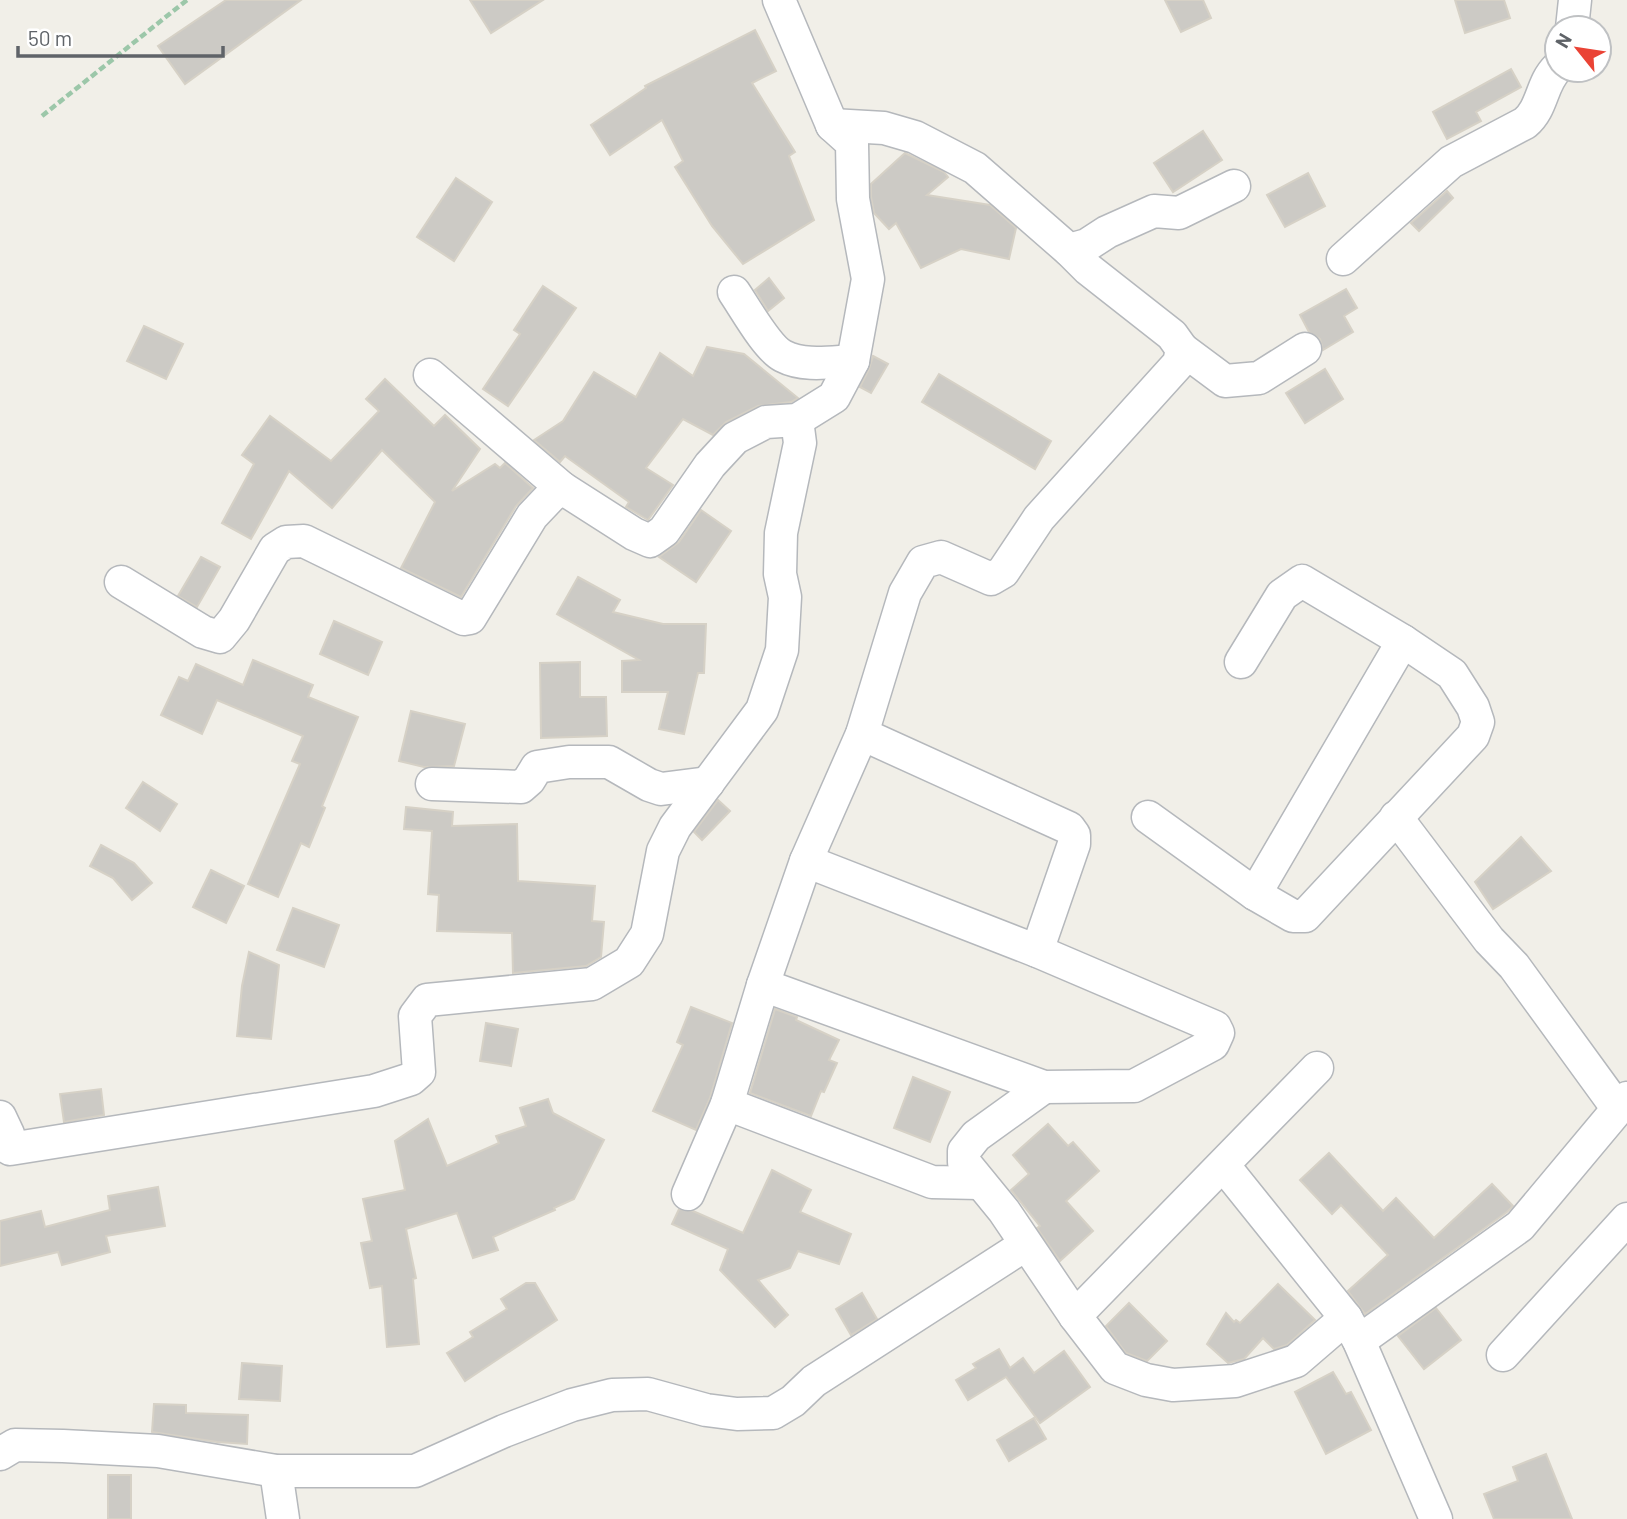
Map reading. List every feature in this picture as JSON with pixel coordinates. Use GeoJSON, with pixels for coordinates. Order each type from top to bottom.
{"type":"FeatureCollection","features":[{"type":"Feature","properties":{"kind":"street"},"geometry":{"type":"LineString","coordinates":[[430,375],[562,488],[634,534],[650,541],[664,531],[710,465],[734,438],[766,422],[797,420],[834,397],[853,361],[868,279],[853,199],[852,143],[832,125],[779,0]]}},
{"type":"Feature","properties":{"kind":"street"},"geometry":{"type":"LineString","coordinates":[[1343,260],[1451,162],[1535,115],[1547,84]]}},
{"type":"Feature","properties":{"kind":"street"},"geometry":{"type":"LineString","coordinates":[[832,125],[884,128],[915,136],[975,168],[1087,269],[1172,335],[1182,349],[1225,381],[1259,378],[1305,349]]}},
{"type":"Feature","properties":{"kind":"street"},"geometry":{"type":"LineString","coordinates":[[1069,250],[1087,245],[1107,232],[1154,211],[1179,213],[1234,186]]}},
{"type":"Feature","properties":{"kind":"street"},"geometry":{"type":"LineString","coordinates":[[734,292],[758,330],[782,356],[813,363],[853,361]]}},
{"type":"Feature","properties":{"kind":"street"},"geometry":{"type":"LineString","coordinates":[[688,1194],[727,1104],[763,985],[806,861],[862,734],[905,593],[923,562],[941,557],[991,579],[1003,572],[1039,518],[1180,363],[1182,349]]}},
{"type":"Feature","properties":{"kind":"street"},"geometry":{"type":"LineString","coordinates":[[0,1117],[8,1134],[5,1159],[374,1091],[411,1079],[419,1072],[415,1016],[427,1000],[592,984],[629,962],[647,934],[663,851],[675,827],[762,710],[782,650],[785,597],[780,575],[781,533],[800,443],[797,420]]}},
{"type":"Feature","properties":{"kind":"street"},"geometry":{"type":"LineString","coordinates":[[121,582],[203,632],[220,637],[234,620],[275,549],[286,542],[304,541],[464,619],[470,618],[532,516],[562,488]]}},
{"type":"Feature","properties":{"kind":"street"},"geometry":{"type":"LineString","coordinates":[[1148,817],[1255,894],[1293,916],[1305,916],[1472,736],[1478,722],[1473,706],[1452,674],[1403,641],[1302,581],[1282,595],[1241,662]]}},
{"type":"Feature","properties":{"kind":"street"},"geometry":{"type":"LineString","coordinates":[[1255,894],[1403,641]]}},
{"type":"Feature","properties":{"kind":"street"},"geometry":{"type":"LineString","coordinates":[[862,734],[1069,828],[1074,835],[1074,844],[1037,951]]}},
{"type":"Feature","properties":{"kind":"street"},"geometry":{"type":"LineString","coordinates":[[432,784],[521,788],[537,767],[569,762],[609,762],[661,789],[708,783]]}},
{"type":"Feature","properties":{"kind":"street"},"geometry":{"type":"LineString","coordinates":[[1044,1087],[976,1136],[964,1152],[964,1162],[1004,1211],[1075,1316],[1115,1368],[1146,1380],[1173,1385],[1235,1381],[1296,1361],[1352,1330],[1520,1226],[1622,1103],[1514,966],[1489,940],[1396,817]]}},
{"type":"Feature","properties":{"kind":"street"},"geometry":{"type":"LineString","coordinates":[[763,985],[1044,1087],[1134,1086],[1213,1044],[1218,1033],[1215,1027],[1037,951],[806,861]]}},
{"type":"Feature","properties":{"kind":"street"},"geometry":{"type":"LineString","coordinates":[[1075,1316],[1317,1068]]}},
{"type":"Feature","properties":{"kind":"street"},"geometry":{"type":"LineString","coordinates":[[727,1104],[932,1182],[979,1183]]}},
{"type":"Feature","properties":{"kind":"street"},"geometry":{"type":"LineString","coordinates":[[1224,1166],[1352,1330],[1436,1519]]}},
{"type":"Feature","properties":{"kind":"street"},"geometry":{"type":"LineString","coordinates":[[1503,1355],[1627,1219]]}},
{"type":"Feature","properties":{"kind":"street"},"geometry":{"type":"LineString","coordinates":[[0,1454],[15,1445],[144,1450],[276,1471],[415,1471],[504,1431],[572,1405],[612,1395],[648,1394],[706,1410],[737,1414],[773,1413],[793,1401],[814,1381],[1025,1245]]}},
{"type":"Feature","properties":{"kind":"street"},"geometry":{"type":"LineString","coordinates":[[276,1471],[283,1519]]}},
{"type":"Feature","properties":{"kind":"path"},"geometry":{"type":"LineString","coordinates":[[42,116],[187,0]]}},
{"type":"Feature","properties":{"kind":"building"},"geometry":{"type":"Polygon","coordinates":[[[226,0],[301,0],[185,84],[158,46],[226,0]]]}},
{"type":"Feature","properties":{"kind":"building"},"geometry":{"type":"Polygon","coordinates":[[[470,0],[543,0],[491,33],[470,0]]]}},
{"type":"Feature","properties":{"kind":"building"},"geometry":{"type":"Polygon","coordinates":[[[1165,0],[1203,0],[1211,18],[1181,32],[1165,0]]]}},
{"type":"Feature","properties":{"kind":"building"},"geometry":{"type":"Polygon","coordinates":[[[1455,0],[1504,0],[1510,18],[1465,33],[1455,0]]]}},
{"type":"Feature","properties":{"kind":"building"},"geometry":{"type":"Polygon","coordinates":[[[755,30],[776,71],[752,83],[795,152],[789,156],[814,220],[743,264],[712,226],[675,167],[683,161],[662,120],[610,155],[591,125],[646,88],[645,86],[755,30]]]}},
{"type":"Feature","properties":{"kind":"building"},"geometry":{"type":"Polygon","coordinates":[[[1511,69],[1521,87],[1476,112],[1481,121],[1447,139],[1433,112],[1511,69]]]}},
{"type":"Feature","properties":{"kind":"building"},"geometry":{"type":"Polygon","coordinates":[[[1203,131],[1222,160],[1173,192],[1154,163],[1203,131]]]}},
{"type":"Feature","properties":{"kind":"building"},"geometry":{"type":"Polygon","coordinates":[[[905,153],[944,172],[948,177],[927,195],[990,205],[1016,228],[1009,259],[961,249],[921,268],[896,223],[889,229],[874,213],[871,197],[871,184],[905,153]]]}},
{"type":"Feature","properties":{"kind":"building"},"geometry":{"type":"Polygon","coordinates":[[[1308,173],[1325,206],[1285,227],[1267,195],[1308,173]]]}},
{"type":"Feature","properties":{"kind":"building"},"geometry":{"type":"Polygon","coordinates":[[[456,178],[492,202],[454,261],[417,237],[456,178]]]}},
{"type":"Feature","properties":{"kind":"building"},"geometry":{"type":"Polygon","coordinates":[[[1447,191],[1453,198],[1419,231],[1411,223],[1447,191]]]}},
{"type":"Feature","properties":{"kind":"building"},"geometry":{"type":"Polygon","coordinates":[[[769,278],[784,298],[768,311],[755,290],[769,278]]]}},
{"type":"Feature","properties":{"kind":"building"},"geometry":{"type":"Polygon","coordinates":[[[543,286],[576,308],[508,406],[483,389],[520,334],[514,330],[543,286]]]}},
{"type":"Feature","properties":{"kind":"building"},"geometry":{"type":"Polygon","coordinates":[[[1346,289],[1357,308],[1344,316],[1353,332],[1323,350],[1320,339],[1309,332],[1300,315],[1346,289]]]}},
{"type":"Feature","properties":{"kind":"building"},"geometry":{"type":"Polygon","coordinates":[[[144,326],[183,344],[166,379],[127,361],[144,326]]]}},
{"type":"Feature","properties":{"kind":"building"},"geometry":{"type":"Polygon","coordinates":[[[707,347],[744,354],[798,398],[791,402],[758,406],[726,422],[713,435],[683,419],[646,468],[673,485],[648,520],[626,507],[629,502],[565,456],[560,462],[534,440],[563,421],[594,372],[636,397],[660,353],[693,376],[707,347]]]}},
{"type":"Feature","properties":{"kind":"building"},"geometry":{"type":"Polygon","coordinates":[[[873,356],[888,364],[871,393],[860,387],[873,356]]]}},
{"type":"Feature","properties":{"kind":"building"},"geometry":{"type":"Polygon","coordinates":[[[1325,369],[1343,399],[1305,423],[1286,393],[1325,369]]]}},
{"type":"Feature","properties":{"kind":"building"},"geometry":{"type":"Polygon","coordinates":[[[939,374],[1051,441],[1035,469],[922,402],[939,374]]]}},
{"type":"Feature","properties":{"kind":"building"},"geometry":{"type":"Polygon","coordinates":[[[385,379],[434,426],[445,415],[480,449],[452,491],[495,464],[500,468],[505,463],[533,488],[516,506],[461,597],[401,568],[435,502],[382,450],[332,508],[289,471],[251,539],[222,523],[254,464],[242,455],[270,416],[331,461],[379,411],[366,399],[385,379]]]}},
{"type":"Feature","properties":{"kind":"building"},"geometry":{"type":"Polygon","coordinates":[[[701,510],[731,531],[696,582],[659,557],[679,542],[701,510]]]}},
{"type":"Feature","properties":{"kind":"building"},"geometry":{"type":"Polygon","coordinates":[[[201,557],[220,567],[197,607],[178,596],[201,557]]]}},
{"type":"Feature","properties":{"kind":"building"},"geometry":{"type":"Polygon","coordinates":[[[578,577],[620,600],[613,612],[663,624],[706,624],[704,673],[698,673],[684,734],[659,729],[668,692],[622,692],[622,661],[639,660],[557,614],[578,577]]]}},
{"type":"Feature","properties":{"kind":"building"},"geometry":{"type":"Polygon","coordinates":[[[334,621],[382,642],[368,675],[320,654],[334,621]]]}},
{"type":"Feature","properties":{"kind":"building"},"geometry":{"type":"Polygon","coordinates":[[[253,660],[313,685],[308,697],[358,717],[322,806],[325,808],[309,847],[301,843],[278,897],[248,884],[300,764],[292,761],[303,736],[217,700],[202,734],[161,715],[179,677],[188,681],[196,664],[243,685],[253,660]]]}},
{"type":"Feature","properties":{"kind":"building"},"geometry":{"type":"Polygon","coordinates":[[[580,662],[580,697],[606,697],[607,736],[541,738],[540,663],[580,662]]]}},
{"type":"Feature","properties":{"kind":"building"},"geometry":{"type":"Polygon","coordinates":[[[411,711],[465,724],[454,766],[424,767],[399,761],[411,711]]]}},
{"type":"Feature","properties":{"kind":"building"},"geometry":{"type":"Polygon","coordinates":[[[143,782],[177,804],[160,831],[126,808],[143,782]]]}},
{"type":"Feature","properties":{"kind":"building"},"geometry":{"type":"Polygon","coordinates":[[[718,800],[730,811],[702,840],[694,832],[718,800]]]}},
{"type":"Feature","properties":{"kind":"building"},"geometry":{"type":"Polygon","coordinates":[[[406,807],[453,812],[452,826],[517,824],[518,881],[595,886],[592,921],[604,922],[601,957],[586,966],[513,973],[512,933],[437,931],[439,895],[428,894],[432,831],[404,829],[406,807]]]}},
{"type":"Feature","properties":{"kind":"building"},"geometry":{"type":"Polygon","coordinates":[[[1521,837],[1551,871],[1493,909],[1475,882],[1521,837]]]}},
{"type":"Feature","properties":{"kind":"building"},"geometry":{"type":"Polygon","coordinates":[[[101,845],[134,863],[152,883],[132,900],[113,878],[90,866],[101,845]]]}},
{"type":"Feature","properties":{"kind":"building"},"geometry":{"type":"Polygon","coordinates":[[[211,870],[244,886],[226,923],[193,907],[211,870]]]}},
{"type":"Feature","properties":{"kind":"building"},"geometry":{"type":"Polygon","coordinates":[[[293,908],[339,925],[324,967],[277,950],[293,908]]]}},
{"type":"Feature","properties":{"kind":"building"},"geometry":{"type":"Polygon","coordinates":[[[249,952],[279,965],[271,1039],[237,1036],[242,986],[249,952]]]}},
{"type":"Feature","properties":{"kind":"building"},"geometry":{"type":"Polygon","coordinates":[[[691,1007],[732,1023],[710,1098],[696,1130],[653,1111],[683,1045],[677,1042],[691,1007]]]}},
{"type":"Feature","properties":{"kind":"building"},"geometry":{"type":"Polygon","coordinates":[[[775,1009],[797,1017],[796,1020],[839,1040],[829,1060],[837,1063],[811,1116],[750,1093],[775,1009]]]}},
{"type":"Feature","properties":{"kind":"building"},"geometry":{"type":"Polygon","coordinates":[[[486,1023],[518,1029],[511,1066],[480,1061],[486,1023]]]}},
{"type":"Feature","properties":{"kind":"building"},"geometry":{"type":"Polygon","coordinates":[[[913,1077],[950,1092],[930,1142],[894,1128],[913,1077]]]}},
{"type":"Feature","properties":{"kind":"building"},"geometry":{"type":"Polygon","coordinates":[[[101,1089],[104,1115],[64,1122],[60,1094],[101,1089]]]}},
{"type":"Feature","properties":{"kind":"building"},"geometry":{"type":"Polygon","coordinates":[[[548,1099],[553,1113],[604,1140],[574,1199],[493,1237],[498,1250],[473,1258],[457,1213],[406,1229],[416,1278],[413,1279],[419,1344],[387,1347],[382,1286],[370,1288],[361,1243],[372,1241],[363,1199],[405,1190],[395,1141],[428,1119],[447,1166],[499,1143],[496,1136],[526,1126],[520,1108],[548,1099]]]}},
{"type":"Feature","properties":{"kind":"building"},"geometry":{"type":"Polygon","coordinates":[[[1048,1124],[1068,1146],[1073,1142],[1099,1171],[1066,1201],[1093,1231],[1060,1261],[1037,1228],[1040,1226],[1011,1190],[1029,1174],[1013,1155],[1048,1124]]]}},
{"type":"Feature","properties":{"kind":"building"},"geometry":{"type":"Polygon","coordinates":[[[1329,1153],[1383,1211],[1396,1198],[1434,1238],[1492,1184],[1513,1206],[1365,1314],[1348,1291],[1388,1255],[1341,1205],[1332,1214],[1300,1180],[1329,1153]]]}},
{"type":"Feature","properties":{"kind":"building"},"geometry":{"type":"Polygon","coordinates":[[[772,1170],[811,1190],[800,1212],[851,1234],[839,1264],[798,1251],[790,1268],[758,1280],[788,1315],[775,1327],[720,1270],[728,1249],[672,1224],[679,1209],[693,1211],[743,1233],[772,1170]]]}},
{"type":"Feature","properties":{"kind":"building"},"geometry":{"type":"Polygon","coordinates":[[[158,1187],[165,1226],[106,1236],[110,1252],[62,1265],[58,1252],[0,1266],[0,1221],[41,1211],[45,1227],[110,1210],[108,1196],[158,1187]]]}},
{"type":"Feature","properties":{"kind":"building"},"geometry":{"type":"Polygon","coordinates":[[[526,1283],[535,1283],[557,1320],[465,1381],[447,1353],[473,1337],[470,1332],[507,1309],[501,1299],[526,1283]]]}},
{"type":"Feature","properties":{"kind":"building"},"geometry":{"type":"Polygon","coordinates":[[[1278,1284],[1315,1320],[1287,1345],[1274,1349],[1263,1338],[1244,1359],[1228,1363],[1207,1344],[1226,1313],[1234,1322],[1236,1320],[1240,1323],[1278,1284]]]}},
{"type":"Feature","properties":{"kind":"building"},"geometry":{"type":"Polygon","coordinates":[[[862,1293],[877,1319],[851,1335],[836,1309],[862,1293]]]}},
{"type":"Feature","properties":{"kind":"building"},"geometry":{"type":"Polygon","coordinates":[[[1129,1303],[1167,1341],[1147,1361],[1126,1353],[1106,1326],[1129,1303]]]}},
{"type":"Feature","properties":{"kind":"building"},"geometry":{"type":"Polygon","coordinates":[[[1436,1308],[1461,1340],[1424,1369],[1398,1336],[1436,1308]]]}},
{"type":"Feature","properties":{"kind":"building"},"geometry":{"type":"Polygon","coordinates":[[[999,1349],[1010,1368],[1023,1358],[1034,1373],[1064,1351],[1090,1387],[1040,1423],[1006,1377],[968,1400],[956,1380],[976,1368],[973,1364],[999,1349]]]}},
{"type":"Feature","properties":{"kind":"building"},"geometry":{"type":"Polygon","coordinates":[[[242,1363],[282,1366],[280,1401],[239,1399],[242,1363]]]}},
{"type":"Feature","properties":{"kind":"building"},"geometry":{"type":"Polygon","coordinates":[[[1333,1372],[1346,1394],[1351,1392],[1371,1430],[1326,1454],[1295,1392],[1333,1372]]]}},
{"type":"Feature","properties":{"kind":"building"},"geometry":{"type":"Polygon","coordinates":[[[154,1404],[186,1405],[186,1413],[248,1415],[247,1444],[152,1432],[154,1404]]]}},
{"type":"Feature","properties":{"kind":"building"},"geometry":{"type":"Polygon","coordinates":[[[1034,1418],[1046,1439],[1009,1461],[997,1440],[1034,1418]]]}},
{"type":"Feature","properties":{"kind":"building"},"geometry":{"type":"Polygon","coordinates":[[[1546,1454],[1572,1519],[1494,1519],[1484,1494],[1518,1481],[1513,1467],[1546,1454]]]}},
{"type":"Feature","properties":{"kind":"building"},"geometry":{"type":"Polygon","coordinates":[[[108,1475],[131,1475],[131,1519],[108,1519],[108,1475]]]}}]}
